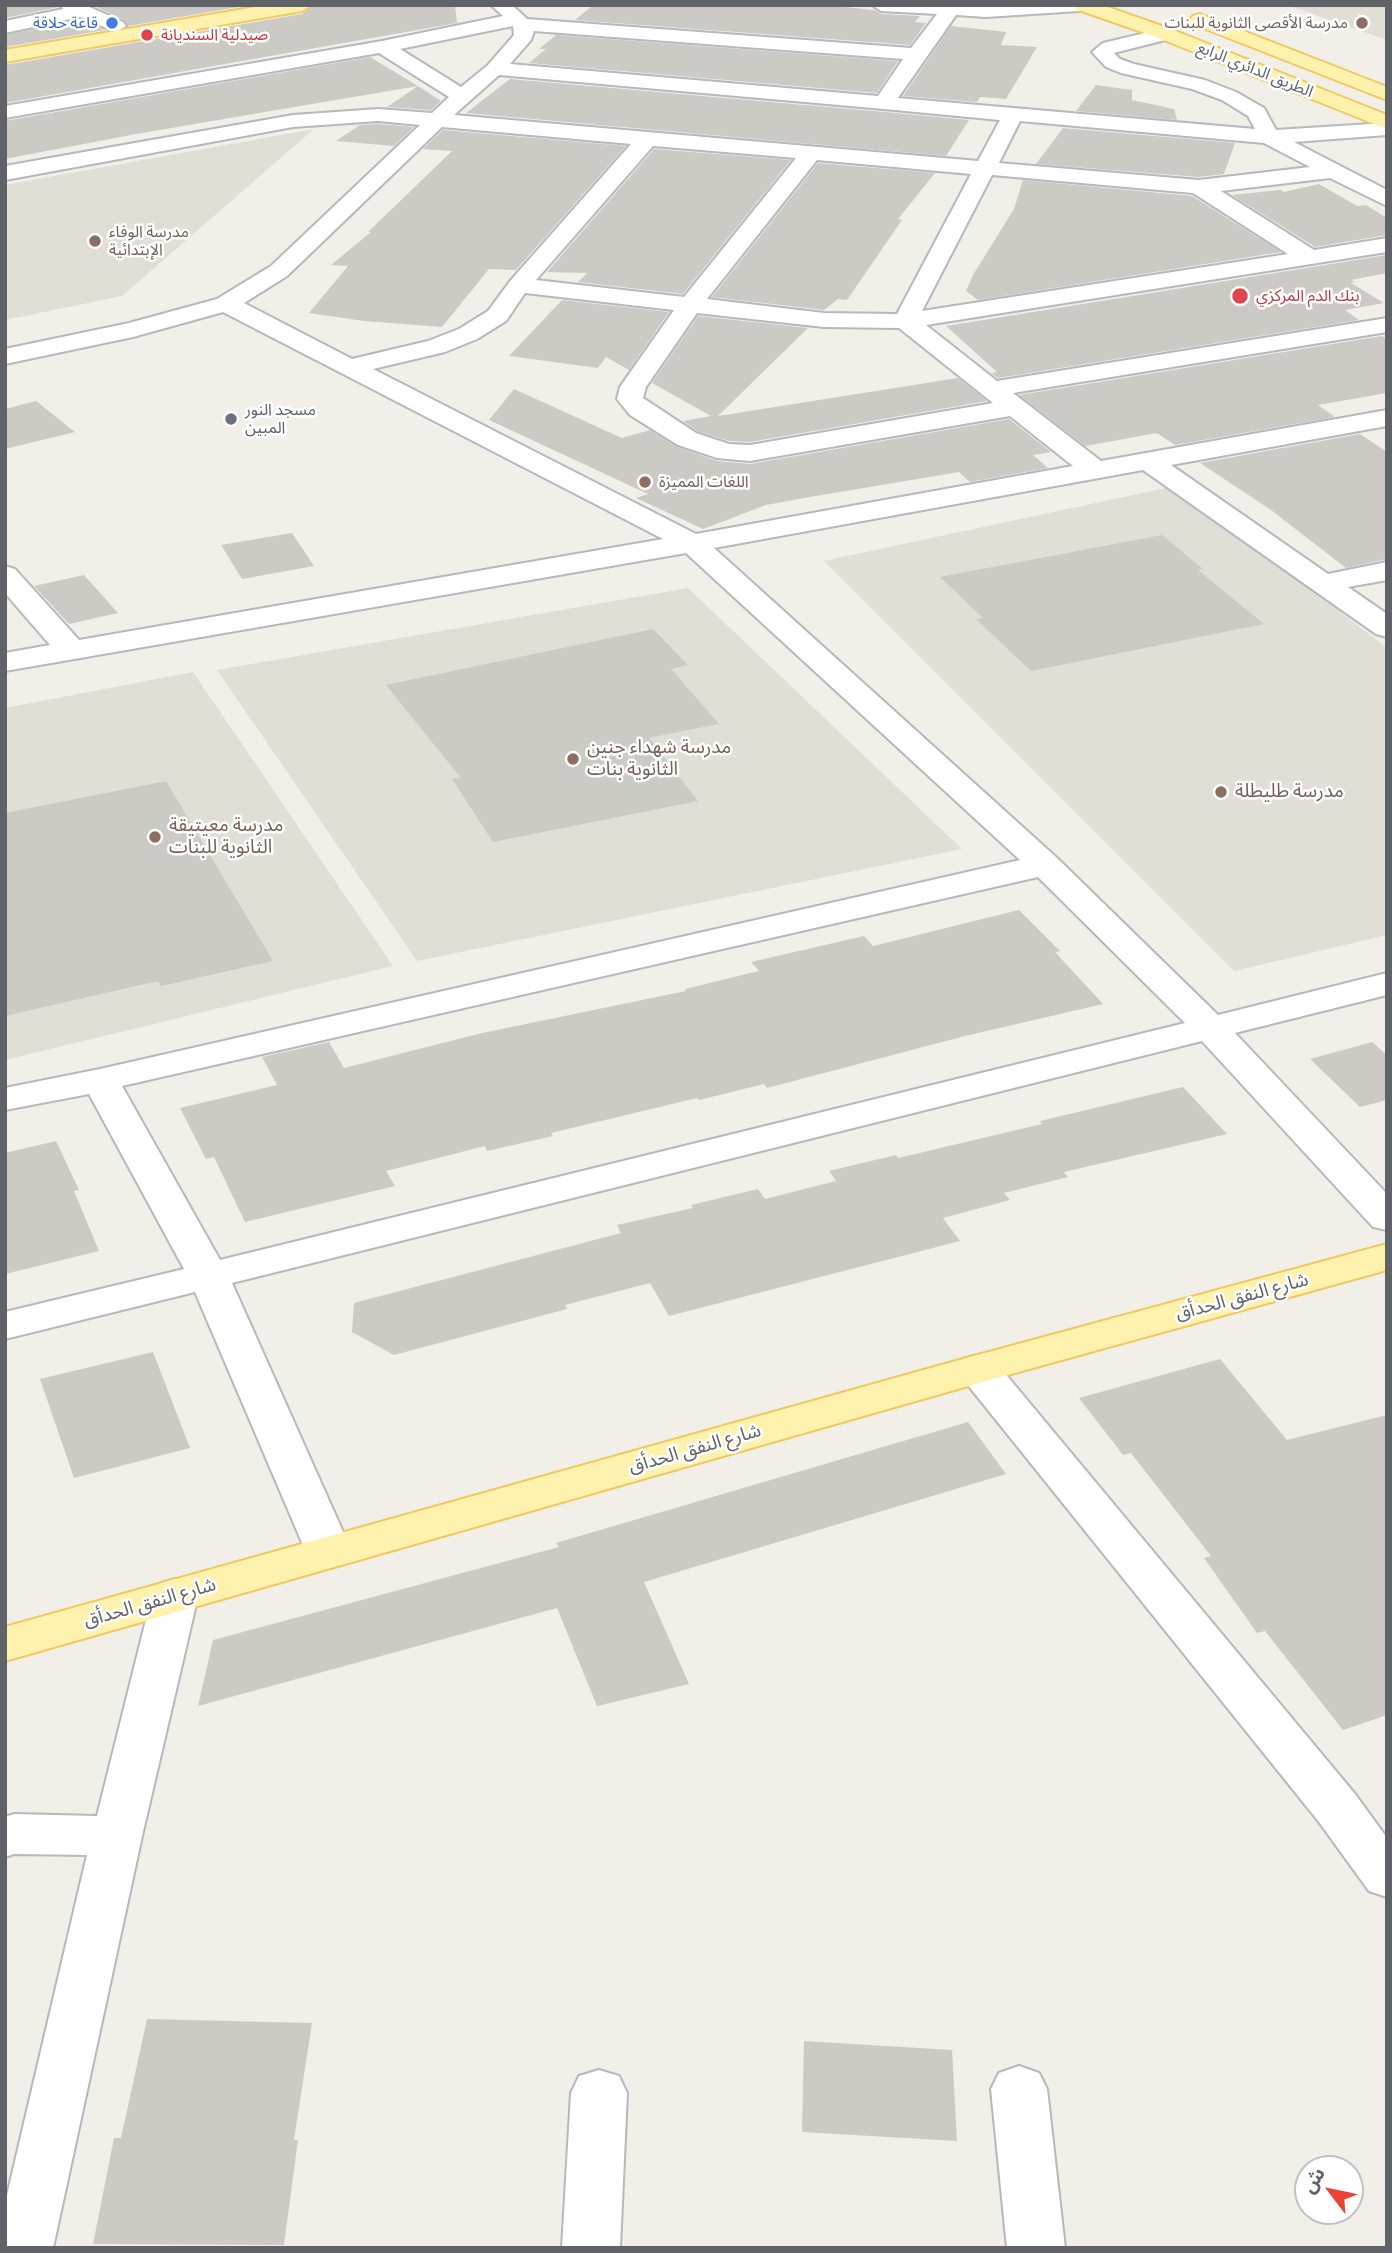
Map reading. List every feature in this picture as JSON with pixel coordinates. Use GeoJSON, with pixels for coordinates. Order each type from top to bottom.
{"type":"FeatureCollection","features":[{"type":"Feature","properties":{"kind":"main road"},"geometry":{"type":"LineString","coordinates":[[5,44],[240,5]]}},
{"type":"Feature","properties":{"kind":"main road"},"geometry":{"type":"LineString","coordinates":[[5,56],[302,5]]}},
{"type":"Feature","properties":{"kind":"main road","name":"الطريق الدائري الرابع"},"geometry":{"type":"LineString","coordinates":[[1081,5],[1166,34],[1387,123]]}},
{"type":"Feature","properties":{"kind":"main road","name":"الطريق الدائري الرابع"},"geometry":{"type":"LineString","coordinates":[[1180,13],[1387,94]]}},
{"type":"Feature","properties":{"kind":"main road","name":"شارع النفق الحدأق"},"geometry":{"type":"LineString","coordinates":[[5,1644],[978,1369],[1387,1257]]}},
{"type":"Feature","properties":{"kind":"street"},"geometry":{"type":"LineString","coordinates":[[5,357],[133,330],[226,304],[279,271],[441,119],[462,96],[495,69],[524,36],[525,29],[520,22],[500,5]]}},
{"type":"Feature","properties":{"kind":"street"},"geometry":{"type":"LineString","coordinates":[[548,25],[564,5]]}},
{"type":"Feature","properties":{"kind":"street"},"geometry":{"type":"LineString","coordinates":[[881,5],[1012,10],[1081,5]]}},
{"type":"Feature","properties":{"kind":"street"},"geometry":{"type":"LineString","coordinates":[[5,27],[75,8],[116,26]]}},
{"type":"Feature","properties":{"kind":"street"},"geometry":{"type":"LineString","coordinates":[[884,103],[916,54],[952,8]]}},
{"type":"Feature","properties":{"kind":"street"},"geometry":{"type":"LineString","coordinates":[[5,112],[520,22],[916,54]]}},
{"type":"Feature","properties":{"kind":"street"},"geometry":{"type":"LineString","coordinates":[[1166,34],[1110,47],[1102,52],[1113,62],[1128,69],[1198,84],[1228,96],[1257,112],[1269,137],[1387,199]]}},
{"type":"Feature","properties":{"kind":"street"},"geometry":{"type":"LineString","coordinates":[[382,47],[462,96]]}},
{"type":"Feature","properties":{"kind":"street"},"geometry":{"type":"LineString","coordinates":[[495,69],[1269,137],[1387,129]]}},
{"type":"Feature","properties":{"kind":"street"},"geometry":{"type":"LineString","coordinates":[[905,321],[1013,115]]}},
{"type":"Feature","properties":{"kind":"street"},"geometry":{"type":"LineString","coordinates":[[5,173],[293,121],[355,116],[441,119],[1199,187],[1334,171]]}},
{"type":"Feature","properties":{"kind":"street"},"geometry":{"type":"LineString","coordinates":[[350,368],[436,347],[468,334],[497,316],[519,285],[648,139]]}},
{"type":"Feature","properties":{"kind":"street"},"geometry":{"type":"LineString","coordinates":[[811,154],[691,304],[633,387],[630,399],[639,409],[687,439],[726,452],[750,453],[1015,407]]}},
{"type":"Feature","properties":{"kind":"street"},"geometry":{"type":"LineString","coordinates":[[1199,187],[1308,256]]}},
{"type":"Feature","properties":{"kind":"street"},"geometry":{"type":"LineString","coordinates":[[519,285],[824,320],[905,321],[1387,245]]}},
{"type":"Feature","properties":{"kind":"street"},"geometry":{"type":"LineString","coordinates":[[226,304],[692,543],[1045,865],[1209,1026],[1387,1218]]}},
{"type":"Feature","properties":{"kind":"street"},"geometry":{"type":"LineString","coordinates":[[905,321],[1095,470]]}},
{"type":"Feature","properties":{"kind":"street"},"geometry":{"type":"LineString","coordinates":[[992,389],[1387,325]]}},
{"type":"Feature","properties":{"kind":"street"},"geometry":{"type":"LineString","coordinates":[[5,662],[692,543],[1387,418]]}},
{"type":"Feature","properties":{"kind":"street"},"geometry":{"type":"LineString","coordinates":[[1147,461],[1387,628]]}},
{"type":"Feature","properties":{"kind":"street"},"geometry":{"type":"LineString","coordinates":[[1325,583],[1387,571]]}},
{"type":"Feature","properties":{"kind":"street"},"geometry":{"type":"LineString","coordinates":[[5,575],[71,650]]}},
{"type":"Feature","properties":{"kind":"street"},"geometry":{"type":"LineString","coordinates":[[5,1100],[1045,865]]}},
{"type":"Feature","properties":{"kind":"street"},"geometry":{"type":"LineString","coordinates":[[5,1326],[1387,984]]}},
{"type":"Feature","properties":{"kind":"street"},"geometry":{"type":"LineString","coordinates":[[100,1080],[208,1275],[330,1552]]}},
{"type":"Feature","properties":{"kind":"street"},"geometry":{"type":"LineString","coordinates":[[978,1369],[1338,1808],[1387,1877]]}},
{"type":"Feature","properties":{"kind":"street"},"geometry":{"type":"LineString","coordinates":[[24,2248],[117,1836],[175,1597]]}},
{"type":"Feature","properties":{"kind":"street"},"geometry":{"type":"LineString","coordinates":[[5,1838],[14,1834],[117,1836]]}},
{"type":"Feature","properties":{"kind":"street"},"geometry":{"type":"LineString","coordinates":[[1019,2090],[1037,2248]]}},
{"type":"Feature","properties":{"kind":"street"},"geometry":{"type":"LineString","coordinates":[[591,2248],[599,2093]]}},
{"type":"Feature","properties":{"kind":"shaded area","name":"مدرسة الأقصى الثانوية للبنات"},"geometry":{"type":"Polygon","coordinates":[[[1287,5],[1387,5],[1387,40],[1287,5]]]}},
{"type":"Feature","properties":{"kind":"shaded area","name":"مدرسة الوفاء الإبتدائية"},"geometry":{"type":"Polygon","coordinates":[[[314,129],[122,296],[5,320],[5,185],[314,129]]]}},
{"type":"Feature","properties":{"kind":"shaded area","name":"مدرسة طليطلة"},"geometry":{"type":"Polygon","coordinates":[[[1175,486],[1387,648],[1387,935],[1234,971],[824,561],[1175,486]]]}},
{"type":"Feature","properties":{"kind":"shaded area","name":"مدرسة شهداء جنين الثانوية بنات"},"geometry":{"type":"Polygon","coordinates":[[[688,588],[962,849],[417,961],[217,670],[688,588]]]}},
{"type":"Feature","properties":{"kind":"shaded area","name":"مدرسة معيتيقة الثانوية للبنات"},"geometry":{"type":"Polygon","coordinates":[[[193,672],[393,966],[5,1060],[5,708],[193,672]]]}},
{"type":"Feature","properties":{"kind":"building"},"geometry":{"type":"Polygon","coordinates":[[[5,5],[58,5],[58,7],[5,18],[5,5]]]}},
{"type":"Feature","properties":{"kind":"building"},"geometry":{"type":"Polygon","coordinates":[[[92,5],[250,5],[128,26],[124,20],[92,5]]]}},
{"type":"Feature","properties":{"kind":"building"},"geometry":{"type":"Polygon","coordinates":[[[314,5],[455,5],[457,23],[5,103],[5,65],[302,14],[314,5]]]}},
{"type":"Feature","properties":{"kind":"building"},"geometry":{"type":"Polygon","coordinates":[[[593,5],[825,5],[874,10],[881,14],[920,16],[915,22],[926,23],[910,45],[575,20],[593,5]]]}},
{"type":"Feature","properties":{"kind":"building"},"geometry":{"type":"Polygon","coordinates":[[[80,20],[105,30],[5,47],[5,35],[80,20]]]}},
{"type":"Feature","properties":{"kind":"building"},"geometry":{"type":"Polygon","coordinates":[[[951,26],[1006,32],[1001,45],[1037,47],[1006,99],[980,97],[977,102],[903,96],[951,26]]]}},
{"type":"Feature","properties":{"kind":"building"},"geometry":{"type":"Polygon","coordinates":[[[556,35],[898,61],[877,93],[529,63],[546,49],[539,49],[556,35]]]}},
{"type":"Feature","properties":{"kind":"building"},"geometry":{"type":"Polygon","coordinates":[[[370,57],[418,86],[5,159],[5,121],[370,57]]]}},
{"type":"Feature","properties":{"kind":"building"},"geometry":{"type":"Polygon","coordinates":[[[510,79],[969,120],[946,156],[466,113],[510,79]]]}},
{"type":"Feature","properties":{"kind":"building"},"geometry":{"type":"Polygon","coordinates":[[[1096,85],[1132,90],[1132,100],[1174,109],[1177,120],[1076,111],[1096,85]]]}},
{"type":"Feature","properties":{"kind":"building"},"geometry":{"type":"Polygon","coordinates":[[[418,86],[441,101],[431,110],[387,107],[418,86]]]}},
{"type":"Feature","properties":{"kind":"building"},"geometry":{"type":"Polygon","coordinates":[[[360,125],[414,127],[394,146],[336,141],[360,125]]]}},
{"type":"Feature","properties":{"kind":"building"},"geometry":{"type":"Polygon","coordinates":[[[1063,128],[1235,143],[1224,174],[1199,177],[1036,164],[1063,128]]]}},
{"type":"Feature","properties":{"kind":"building"},"geometry":{"type":"Polygon","coordinates":[[[443,130],[626,146],[516,270],[489,269],[442,327],[364,321],[309,313],[348,266],[331,265],[371,232],[368,232],[452,151],[423,149],[443,130]]]}},
{"type":"Feature","properties":{"kind":"building"},"geometry":{"type":"Polygon","coordinates":[[[654,149],[791,160],[683,294],[578,282],[587,273],[547,272],[654,149]]]}},
{"type":"Feature","properties":{"kind":"building"},"geometry":{"type":"Polygon","coordinates":[[[818,163],[935,173],[898,219],[902,220],[847,300],[838,299],[824,310],[712,297],[818,163]]]}},
{"type":"Feature","properties":{"kind":"building"},"geometry":{"type":"Polygon","coordinates":[[[1023,180],[1192,196],[1281,252],[978,300],[966,291],[1014,209],[1023,180]]]}},
{"type":"Feature","properties":{"kind":"building"},"geometry":{"type":"Polygon","coordinates":[[[1319,184],[1357,206],[1366,205],[1387,218],[1387,235],[1315,247],[1232,195],[1280,190],[1284,192],[1319,184]]]}},
{"type":"Feature","properties":{"kind":"building"},"geometry":{"type":"Polygon","coordinates":[[[1387,255],[1387,273],[1351,280],[1355,282],[1351,283],[1384,303],[1345,310],[1359,320],[998,378],[991,373],[997,372],[946,326],[1387,255]]]}},
{"type":"Feature","properties":{"kind":"building"},"geometry":{"type":"Polygon","coordinates":[[[562,300],[669,312],[629,370],[606,357],[598,368],[509,356],[562,300]]]}},
{"type":"Feature","properties":{"kind":"building"},"geometry":{"type":"Polygon","coordinates":[[[698,316],[808,328],[718,416],[958,378],[987,401],[750,442],[729,441],[697,431],[683,421],[711,416],[652,383],[698,316]]]}},
{"type":"Feature","properties":{"kind":"building"},"geometry":{"type":"Polygon","coordinates":[[[1382,336],[1387,339],[1387,393],[1318,405],[1335,417],[1175,445],[1157,433],[1085,446],[1019,395],[1382,336]]]}},
{"type":"Feature","properties":{"kind":"building"},"geometry":{"type":"Polygon","coordinates":[[[514,389],[622,438],[650,430],[677,447],[717,461],[750,464],[1009,419],[1051,452],[1033,455],[1048,468],[970,482],[959,472],[804,498],[766,505],[703,529],[636,498],[648,494],[489,420],[514,389]]]}},
{"type":"Feature","properties":{"kind":"building"},"geometry":{"type":"Polygon","coordinates":[[[36,401],[75,432],[5,449],[5,409],[36,401]]]}},
{"type":"Feature","properties":{"kind":"building"},"geometry":{"type":"Polygon","coordinates":[[[1360,434],[1387,452],[1387,559],[1346,568],[1271,510],[1200,463],[1360,434]]]}},
{"type":"Feature","properties":{"kind":"building"},"geometry":{"type":"Polygon","coordinates":[[[292,533],[314,566],[242,579],[221,545],[292,533]]]}},
{"type":"Feature","properties":{"kind":"building"},"geometry":{"type":"Polygon","coordinates":[[[1162,535],[1203,569],[1198,570],[1264,624],[1031,671],[976,619],[983,618],[940,577],[1162,535]]]}},
{"type":"Feature","properties":{"kind":"building"},"geometry":{"type":"Polygon","coordinates":[[[84,575],[118,613],[69,624],[34,586],[84,575]]]}},
{"type":"Feature","properties":{"kind":"building"},"geometry":{"type":"Polygon","coordinates":[[[653,629],[688,665],[671,669],[719,724],[649,738],[698,801],[493,842],[452,779],[461,778],[386,685],[653,629]]]}},
{"type":"Feature","properties":{"kind":"building"},"geometry":{"type":"Polygon","coordinates":[[[166,781],[273,961],[161,986],[158,981],[5,1016],[5,813],[166,781]]]}},
{"type":"Feature","properties":{"kind":"building"},"geometry":{"type":"Polygon","coordinates":[[[1019,910],[1060,951],[1055,952],[1103,1004],[965,1036],[767,1088],[764,1084],[699,1100],[697,1098],[551,1133],[553,1136],[487,1151],[485,1146],[386,1171],[395,1186],[245,1222],[214,1157],[206,1159],[180,1108],[277,1085],[262,1057],[329,1042],[344,1068],[482,1033],[686,991],[685,989],[759,971],[751,962],[864,936],[873,946],[1019,910]]]}},
{"type":"Feature","properties":{"kind":"building"},"geometry":{"type":"Polygon","coordinates":[[[1372,1042],[1387,1055],[1387,1100],[1360,1107],[1310,1059],[1372,1042]]]}},
{"type":"Feature","properties":{"kind":"building"},"geometry":{"type":"Polygon","coordinates":[[[1183,1087],[1227,1134],[1064,1172],[1068,1177],[1004,1193],[1010,1200],[943,1218],[960,1241],[669,1316],[650,1283],[565,1305],[567,1309],[394,1355],[352,1332],[354,1303],[621,1233],[617,1225],[693,1208],[691,1205],[758,1189],[765,1199],[836,1181],[829,1171],[896,1155],[898,1158],[1042,1124],[1040,1121],[1183,1087]]]}},
{"type":"Feature","properties":{"kind":"building"},"geometry":{"type":"Polygon","coordinates":[[[56,1141],[79,1190],[74,1191],[99,1251],[5,1274],[5,1153],[56,1141]]]}},
{"type":"Feature","properties":{"kind":"building"},"geometry":{"type":"Polygon","coordinates":[[[153,1352],[190,1448],[74,1478],[40,1379],[153,1352]]]}},
{"type":"Feature","properties":{"kind":"building"},"geometry":{"type":"Polygon","coordinates":[[[1220,1359],[1287,1440],[1387,1415],[1387,1715],[1343,1730],[1265,1631],[1257,1633],[1204,1558],[1211,1556],[1131,1453],[1123,1455],[1079,1398],[1220,1359]]]}},
{"type":"Feature","properties":{"kind":"building"},"geometry":{"type":"Polygon","coordinates":[[[968,1422],[1006,1474],[644,1582],[689,1684],[597,1706],[557,1608],[198,1706],[213,1640],[559,1547],[556,1543],[968,1422]]]}},
{"type":"Feature","properties":{"kind":"building"},"geometry":{"type":"Polygon","coordinates":[[[147,2019],[312,2023],[294,2140],[298,2140],[284,2245],[93,2244],[114,2138],[121,2138],[147,2019]]]}},
{"type":"Feature","properties":{"kind":"building"},"geometry":{"type":"Polygon","coordinates":[[[804,2041],[952,2050],[957,2141],[802,2132],[804,2041]]]}},
{"type":"Feature","properties":{"kind":"place","name":"قاعة حلاقة"},"geometry":{"type":"Point","coordinates":[112,23]}},
{"type":"Feature","properties":{"kind":"place","name":"مدرسة الأقصى الثانوية للبنات"},"geometry":{"type":"Point","coordinates":[1362,23]}},
{"type":"Feature","properties":{"kind":"place","name":"صيدلية السنديانة"},"geometry":{"type":"Point","coordinates":[147,35]}},
{"type":"Feature","properties":{"kind":"place","name":"مدرسة الوفاء الإبتدائية"},"geometry":{"type":"Point","coordinates":[95,241]}},
{"type":"Feature","properties":{"kind":"place","name":"بنك الدم المركزي"},"geometry":{"type":"Point","coordinates":[1240,296]}},
{"type":"Feature","properties":{"kind":"place","name":"مسجد النور المبين"},"geometry":{"type":"Point","coordinates":[231,419]}},
{"type":"Feature","properties":{"kind":"place","name":"اللغات المميزة"},"geometry":{"type":"Point","coordinates":[645,482]}},
{"type":"Feature","properties":{"kind":"place","name":"مدرسة شهداء جنين الثانوية بنات"},"geometry":{"type":"Point","coordinates":[573,759]}},
{"type":"Feature","properties":{"kind":"place","name":"مدرسة طليطلة"},"geometry":{"type":"Point","coordinates":[1221,792]}},
{"type":"Feature","properties":{"kind":"place","name":"مدرسة معيتيقة الثانوية للبنات"},"geometry":{"type":"Point","coordinates":[155,837]}}]}
